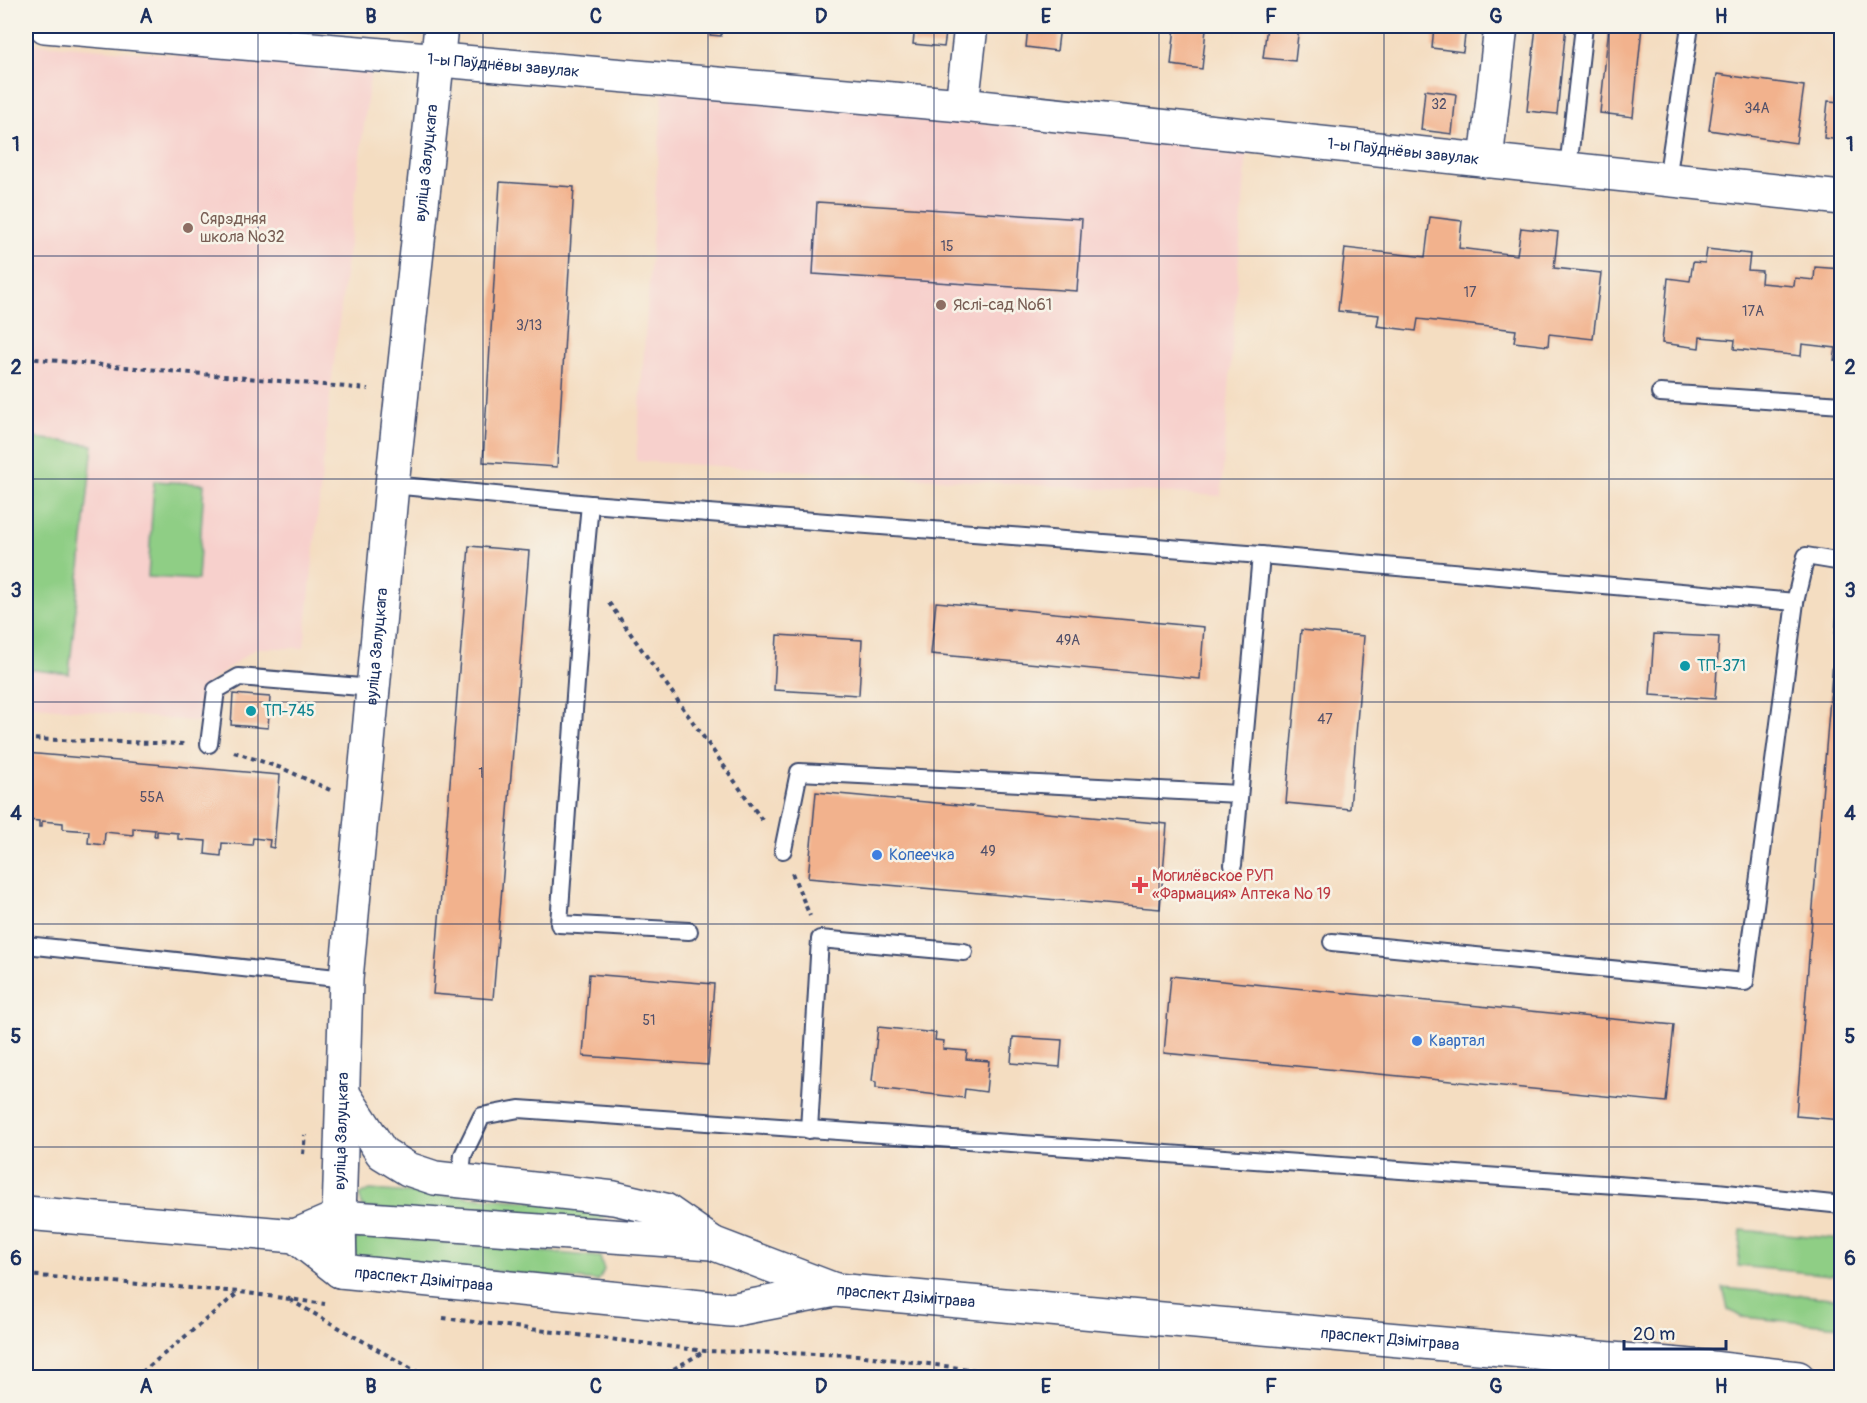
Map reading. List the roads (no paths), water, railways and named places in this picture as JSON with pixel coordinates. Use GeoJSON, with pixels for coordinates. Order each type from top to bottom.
{"type":"FeatureCollection","features":[{"type":"Feature","properties":{"kind":"street","name":"1-ы Паўднёвы завулак"},"geometry":{"type":"LineString","coordinates":[[45,26],[962,105],[1842,198]]}},
{"type":"Feature","properties":{"kind":"street","name":"вуліца Залуцкага"},"geometry":{"type":"LineString","coordinates":[[340,1271],[339,1216],[346,979],[392,485],[441,26]]}},
{"type":"Feature","properties":{"kind":"street"},"geometry":{"type":"LineString","coordinates":[[962,105],[971,26]]}},
{"type":"Feature","properties":{"kind":"street"},"geometry":{"type":"LineString","coordinates":[[1486,161],[1501,26]]}},
{"type":"Feature","properties":{"kind":"street"},"geometry":{"type":"LineString","coordinates":[[344,1095],[382,1153],[417,1172],[435,1178],[614,1198],[665,1210],[712,1242],[835,1290]]}},
{"type":"Feature","properties":{"kind":"street"},"geometry":{"type":"LineString","coordinates":[[26,1213],[295,1236],[339,1216],[712,1242]]}},
{"type":"Feature","properties":{"kind":"street","name":"праспект Дзімітрава"},"geometry":{"type":"LineString","coordinates":[[295,1236],[340,1271],[731,1310],[835,1290],[1798,1377]]}},
{"type":"Feature","properties":{"kind":"lane"},"geometry":{"type":"LineString","coordinates":[[1568,169],[1584,26]]}},
{"type":"Feature","properties":{"kind":"lane"},"geometry":{"type":"LineString","coordinates":[[1667,180],[1690,26]]}},
{"type":"Feature","properties":{"kind":"lane"},"geometry":{"type":"LineString","coordinates":[[1660,393],[1842,405]]}},
{"type":"Feature","properties":{"kind":"lane"},"geometry":{"type":"LineString","coordinates":[[392,485],[590,504],[1261,555],[1795,602]]}},
{"type":"Feature","properties":{"kind":"lane"},"geometry":{"type":"LineString","coordinates":[[590,504],[559,924],[689,931]]}},
{"type":"Feature","properties":{"kind":"lane"},"geometry":{"type":"LineString","coordinates":[[1233,865],[1261,555]]}},
{"type":"Feature","properties":{"kind":"lane"},"geometry":{"type":"LineString","coordinates":[[1332,942],[1745,982],[1795,602],[1806,556],[1842,562]]}},
{"type":"Feature","properties":{"kind":"lane"},"geometry":{"type":"LineString","coordinates":[[208,744],[216,690],[239,677],[373,688]]}},
{"type":"Feature","properties":{"kind":"lane"},"geometry":{"type":"LineString","coordinates":[[783,850],[799,772],[1239,795]]}},
{"type":"Feature","properties":{"kind":"lane"},"geometry":{"type":"LineString","coordinates":[[808,1130],[820,939],[964,952]]}},
{"type":"Feature","properties":{"kind":"lane"},"geometry":{"type":"LineString","coordinates":[[26,945],[346,979]]}},
{"type":"Feature","properties":{"kind":"lane"},"geometry":{"type":"LineString","coordinates":[[460,1181],[462,1155],[482,1116],[519,1109],[1705,1191],[1842,1205]]}},
{"type":"Feature","properties":{"kind":"place","name":"Сярэдняя школа №32"},"geometry":{"type":"Point","coordinates":[188,228]}},
{"type":"Feature","properties":{"kind":"place","name":"Яслі-сад №61"},"geometry":{"type":"Point","coordinates":[941,305]}},
{"type":"Feature","properties":{"kind":"place","name":"ТП-371"},"geometry":{"type":"Point","coordinates":[1685,666]}},
{"type":"Feature","properties":{"kind":"place","name":"ТП-745"},"geometry":{"type":"Point","coordinates":[251,711]}},
{"type":"Feature","properties":{"kind":"place","name":"Копеечка"},"geometry":{"type":"Point","coordinates":[877,855]}},
{"type":"Feature","properties":{"kind":"place","name":"Могилёвское РУП «Фармация» Аптека № 19"},"geometry":{"type":"Point","coordinates":[1140,885]}},
{"type":"Feature","properties":{"kind":"place","name":"Квартал"},"geometry":{"type":"Point","coordinates":[1417,1041]}}]}
